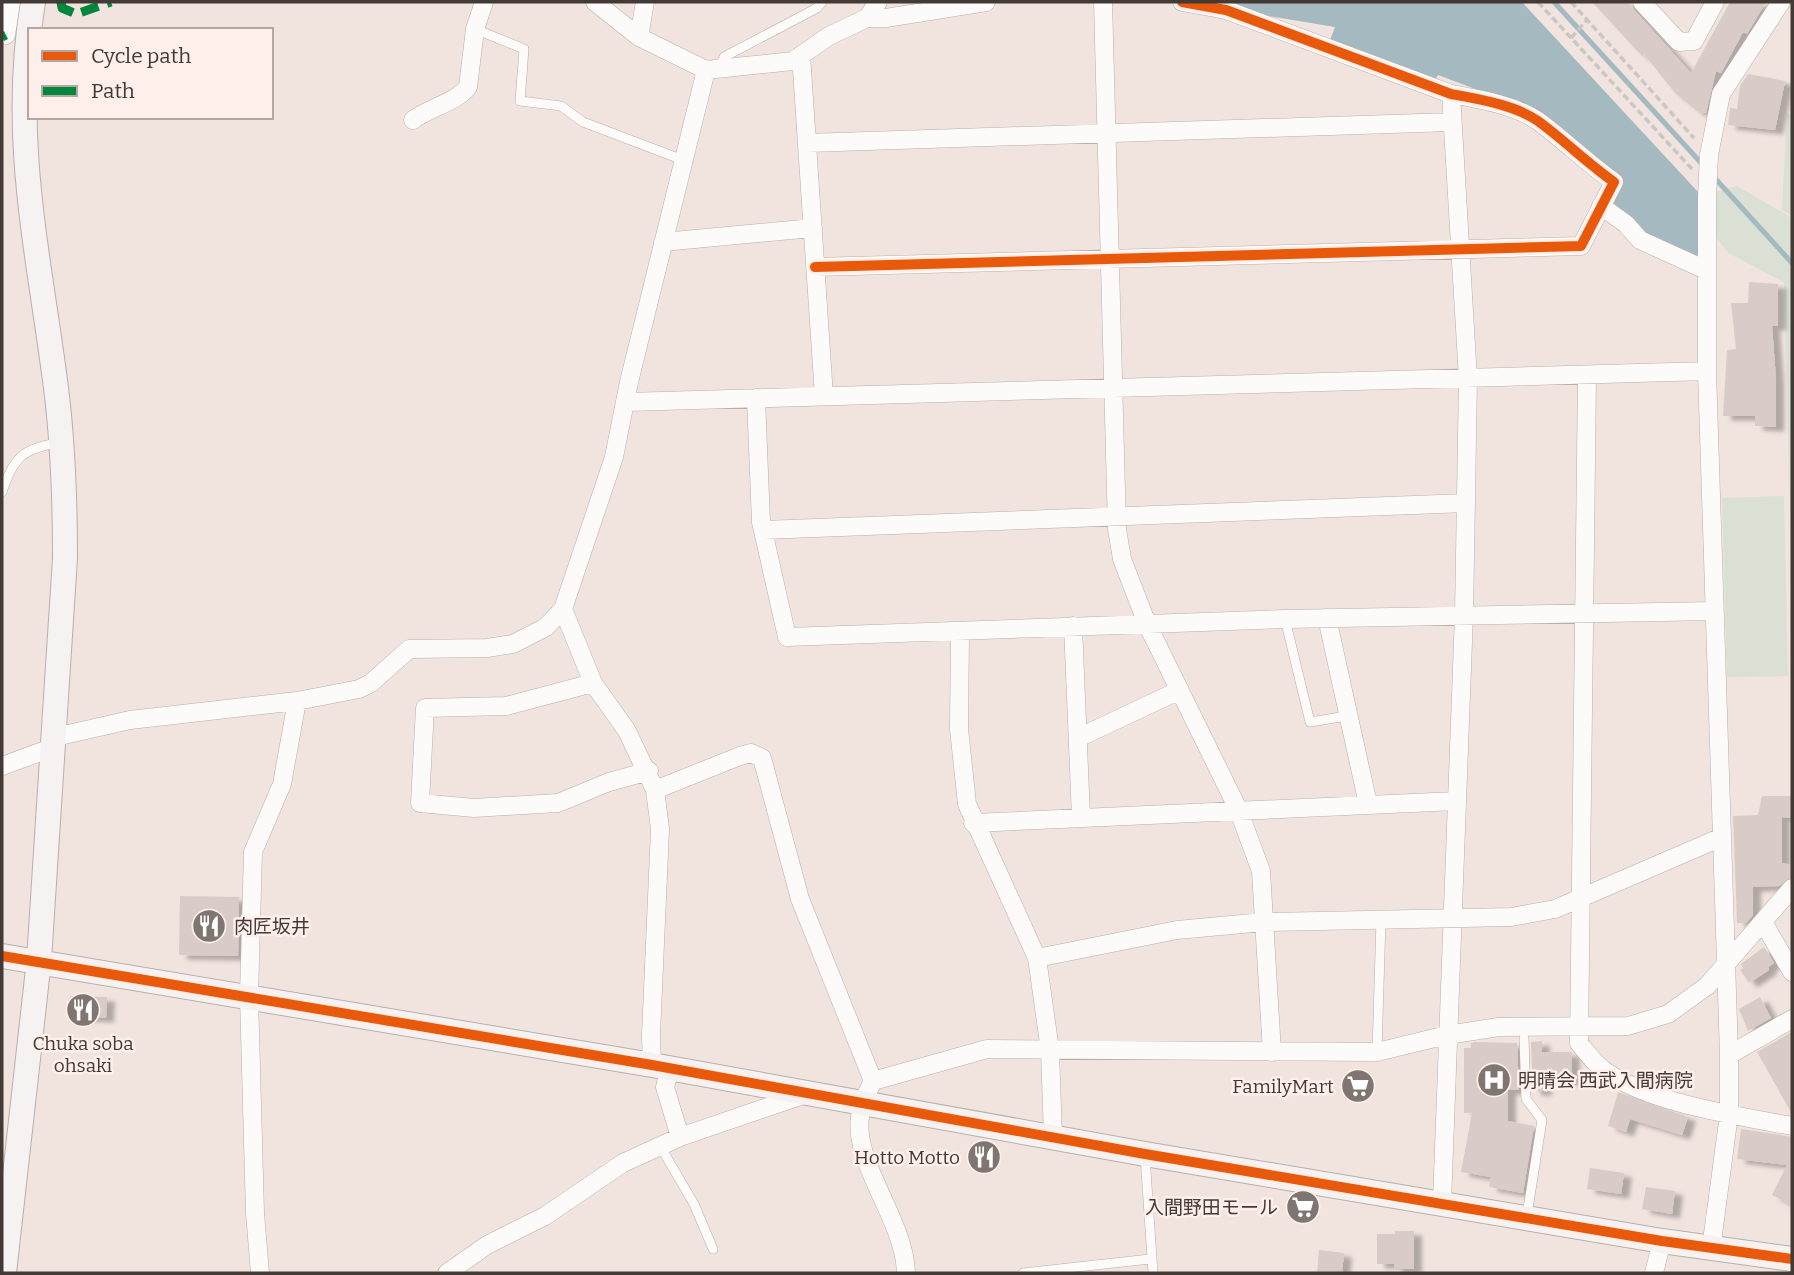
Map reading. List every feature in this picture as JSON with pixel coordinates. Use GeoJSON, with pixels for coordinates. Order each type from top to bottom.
{"type":"FeatureCollection","features":[{"type":"Feature","properties":{"kind":"street"},"geometry":{"type":"LineString","coordinates":[[6,35],[11,2]]}},
{"type":"Feature","properties":{"kind":"street"},"geometry":{"type":"LineString","coordinates":[[30,28],[33,2]]}},
{"type":"Feature","properties":{"kind":"street"},"geometry":{"type":"LineString","coordinates":[[413,120],[428,108],[462,94],[468,87],[475,29],[484,2]]}},
{"type":"Feature","properties":{"kind":"street"},"geometry":{"type":"LineString","coordinates":[[595,2],[639,37],[713,69],[793,61],[829,36],[867,18],[886,18],[986,2]]}},
{"type":"Feature","properties":{"kind":"street"},"geometry":{"type":"LineString","coordinates":[[639,37],[645,2]]}},
{"type":"Feature","properties":{"kind":"street"},"geometry":{"type":"LineString","coordinates":[[867,18],[878,2]]}},
{"type":"Feature","properties":{"kind":"street"},"geometry":{"type":"LineString","coordinates":[[1103,2],[1116,519],[1122,559],[1147,624],[1238,809],[1261,872],[1272,1052]]}},
{"type":"Feature","properties":{"kind":"street"},"geometry":{"type":"LineString","coordinates":[[816,267],[1581,246],[1614,182],[1536,120],[1486,101],[1451,94],[1226,10],[1182,2]]}},
{"type":"Feature","properties":{"kind":"street"},"geometry":{"type":"LineString","coordinates":[[1642,2],[1679,43],[1694,41],[1715,2]]}},
{"type":"Feature","properties":{"kind":"street"},"geometry":{"type":"LineString","coordinates":[[1711,1249],[1729,1114],[1729,1055],[1707,371],[1707,186],[1709,157],[1721,94],[1781,2]]}},
{"type":"Feature","properties":{"kind":"street"},"geometry":{"type":"LineString","coordinates":[[4,1273],[39,960],[65,558],[61,443],[25,172],[25,76],[28,48]]}},
{"type":"Feature","properties":{"kind":"street"},"geometry":{"type":"LineString","coordinates":[[802,55],[824,396]]}},
{"type":"Feature","properties":{"kind":"street"},"geometry":{"type":"LineString","coordinates":[[2,766],[55,742],[130,720],[297,701],[371,683],[409,649],[487,648],[513,644],[546,627],[563,609],[614,457],[627,402],[628,382],[683,160],[713,69]]}},
{"type":"Feature","properties":{"kind":"street"},"geometry":{"type":"LineString","coordinates":[[1442,1202],[1464,615],[1468,379],[1451,94]]}},
{"type":"Feature","properties":{"kind":"street"},"geometry":{"type":"LineString","coordinates":[[807,144],[1451,122]]}},
{"type":"Feature","properties":{"kind":"street"},"geometry":{"type":"LineString","coordinates":[[1601,206],[1626,224],[1640,240],[1706,270]]}},
{"type":"Feature","properties":{"kind":"street"},"geometry":{"type":"LineString","coordinates":[[663,242],[813,228]]}},
{"type":"Feature","properties":{"kind":"street"},"geometry":{"type":"LineString","coordinates":[[627,402],[1707,371]]}},
{"type":"Feature","properties":{"kind":"street"},"geometry":{"type":"LineString","coordinates":[[1587,376],[1579,1044],[1604,1071],[1650,1093],[1729,1114],[1792,1126]]}},
{"type":"Feature","properties":{"kind":"street"},"geometry":{"type":"LineString","coordinates":[[756,398],[763,530],[787,637],[1285,619],[1714,611]]}},
{"type":"Feature","properties":{"kind":"street"},"geometry":{"type":"LineString","coordinates":[[763,530],[1116,519],[1466,503]]}},
{"type":"Feature","properties":{"kind":"street"},"geometry":{"type":"LineString","coordinates":[[563,609],[593,684],[627,731],[649,771],[655,790],[660,830],[651,1035],[680,1137]]}},
{"type":"Feature","properties":{"kind":"street"},"geometry":{"type":"LineString","coordinates":[[1326,618],[1368,804]]}},
{"type":"Feature","properties":{"kind":"street"},"geometry":{"type":"LineString","coordinates":[[1073,626],[1081,817]]}},
{"type":"Feature","properties":{"kind":"street"},"geometry":{"type":"LineString","coordinates":[[960,631],[960,762],[973,823],[1037,958],[1050,1050],[1053,1138]]}},
{"type":"Feature","properties":{"kind":"street"},"geometry":{"type":"LineString","coordinates":[[593,684],[506,705],[425,708],[420,803],[474,808],[558,803],[609,782],[649,771]]}},
{"type":"Feature","properties":{"kind":"street"},"geometry":{"type":"LineString","coordinates":[[1078,738],[1180,691]]}},
{"type":"Feature","properties":{"kind":"street"},"geometry":{"type":"LineString","coordinates":[[260,1273],[255,1213],[249,996],[253,852],[282,784],[297,701]]}},
{"type":"Feature","properties":{"kind":"street"},"geometry":{"type":"LineString","coordinates":[[655,790],[740,756],[751,753],[762,758],[800,899],[873,1081],[862,1104],[859,1120],[864,1152],[898,1232],[906,1273]]}},
{"type":"Feature","properties":{"kind":"street"},"geometry":{"type":"LineString","coordinates":[[973,823],[1456,801]]}},
{"type":"Feature","properties":{"kind":"street"},"geometry":{"type":"LineString","coordinates":[[1037,958],[1177,930],[1264,922],[1511,917],[1555,909],[1722,837]]}},
{"type":"Feature","properties":{"kind":"street"},"geometry":{"type":"LineString","coordinates":[[873,1081],[987,1049],[1377,1052],[1447,1035],[1499,1027],[1620,1027],[1668,1013],[1707,986],[1792,888]]}},
{"type":"Feature","properties":{"kind":"street"},"geometry":{"type":"LineString","coordinates":[[1763,922],[1792,972]]}},
{"type":"Feature","properties":{"kind":"street"},"geometry":{"type":"LineString","coordinates":[[2,956],[39,960],[661,1067],[1145,1154],[1711,1249],[1792,1259]]}},
{"type":"Feature","properties":{"kind":"street"},"geometry":{"type":"LineString","coordinates":[[1729,1055],[1792,1019]]}},
{"type":"Feature","properties":{"kind":"street"},"geometry":{"type":"LineString","coordinates":[[447,1273],[487,1245],[545,1216],[623,1163],[680,1137],[806,1094]]}},
{"type":"Feature","properties":{"kind":"street"},"geometry":{"type":"LineString","coordinates":[[1654,1273],[1662,1241]]}},
{"type":"Feature","properties":{"kind":"lane"},"geometry":{"type":"LineString","coordinates":[[713,69],[724,57],[817,8],[822,2]]}},
{"type":"Feature","properties":{"kind":"lane"},"geometry":{"type":"LineString","coordinates":[[475,29],[524,49],[520,101],[561,106],[583,122],[683,160]]}},
{"type":"Feature","properties":{"kind":"lane"},"geometry":{"type":"LineString","coordinates":[[2,492],[16,459],[34,447],[61,443]]}},
{"type":"Feature","properties":{"kind":"lane"},"geometry":{"type":"LineString","coordinates":[[1285,619],[1310,722],[1347,716]]}},
{"type":"Feature","properties":{"kind":"lane"},"geometry":{"type":"LineString","coordinates":[[1377,1052],[1381,920]]}},
{"type":"Feature","properties":{"kind":"lane"},"geometry":{"type":"LineString","coordinates":[[1524,1038],[1526,1099],[1542,1119],[1527,1217]]}},
{"type":"Feature","properties":{"kind":"lane"},"geometry":{"type":"LineString","coordinates":[[660,1146],[694,1204],[713,1249]]}},
{"type":"Feature","properties":{"kind":"lane"},"geometry":{"type":"LineString","coordinates":[[1145,1154],[1153,1273]]}},
{"type":"Feature","properties":{"kind":"lane"},"geometry":{"type":"LineString","coordinates":[[1023,1273],[1150,1259]]}},
{"type":"Feature","properties":{"kind":"path"},"geometry":{"type":"LineString","coordinates":[[1538,2],[1707,186]]}},
{"type":"Feature","properties":{"kind":"path"},"geometry":{"type":"LineString","coordinates":[[1571,2],[1709,157]]}},
{"type":"Feature","properties":{"kind":"path"},"geometry":{"type":"LineString","coordinates":[[1571,37],[1586,20]]}},
{"type":"Feature","properties":{"kind":"shaded area"},"geometry":{"type":"Polygon","coordinates":[[[1787,113],[1792,115],[1792,215],[1782,210],[1787,113]]]}},
{"type":"Feature","properties":{"kind":"shaded area"},"geometry":{"type":"Polygon","coordinates":[[[1737,186],[1792,218],[1792,583],[1784,282],[1728,253],[1712,232],[1712,193],[1737,186]]]}},
{"type":"Feature","properties":{"kind":"shaded area"},"geometry":{"type":"Polygon","coordinates":[[[1784,496],[1788,676],[1727,677],[1722,498],[1784,496]]]}},
{"type":"Feature","properties":{"kind":"water"},"geometry":{"type":"Polygon","coordinates":[[[1213,2],[1522,2],[1699,193],[1699,255],[1696,258],[1642,232],[1611,203],[1622,177],[1569,141],[1537,112],[1438,75],[1433,83],[1329,43],[1335,27],[1256,14],[1213,2]]]}},
{"type":"Feature","properties":{"kind":"building"},"geometry":{"type":"Polygon","coordinates":[[[1592,2],[1627,2],[1691,73],[1730,2],[1766,2],[1747,34],[1743,32],[1721,73],[1716,71],[1706,113],[1697,111],[1675,93],[1644,54],[1642,56],[1592,2]]]}},
{"type":"Feature","properties":{"kind":"building"},"geometry":{"type":"Polygon","coordinates":[[[1748,74],[1785,81],[1775,130],[1728,125],[1730,108],[1737,109],[1740,86],[1748,74]]]}},
{"type":"Feature","properties":{"kind":"building"},"geometry":{"type":"Polygon","coordinates":[[[1749,282],[1778,284],[1778,326],[1772,326],[1776,427],[1755,426],[1755,416],[1723,416],[1727,350],[1736,349],[1731,303],[1748,303],[1749,282]]]}},
{"type":"Feature","properties":{"kind":"building"},"geometry":{"type":"Polygon","coordinates":[[[1762,796],[1792,796],[1792,818],[1782,817],[1782,863],[1792,865],[1792,877],[1779,886],[1753,887],[1753,915],[1746,923],[1737,923],[1733,816],[1758,815],[1762,796]]]}},
{"type":"Feature","properties":{"kind":"building","name":"肉匠坂井"},"geometry":{"type":"Polygon","coordinates":[[[180,896],[239,897],[238,956],[179,955],[180,896]]]}},
{"type":"Feature","properties":{"kind":"building"},"geometry":{"type":"Polygon","coordinates":[[[1764,947],[1774,963],[1768,967],[1769,970],[1749,983],[1740,970],[1743,968],[1741,964],[1764,947]]]}},
{"type":"Feature","properties":{"kind":"building"},"geometry":{"type":"Polygon","coordinates":[[[70,996],[107,997],[106,1018],[69,1016],[70,996]]]}},
{"type":"Feature","properties":{"kind":"building"},"geometry":{"type":"Polygon","coordinates":[[[1760,997],[1771,1018],[1748,1031],[1739,1009],[1760,997]]]}},
{"type":"Feature","properties":{"kind":"building"},"geometry":{"type":"Polygon","coordinates":[[[1792,1032],[1792,1114],[1757,1052],[1792,1032]]]}},
{"type":"Feature","properties":{"kind":"building"},"geometry":{"type":"Polygon","coordinates":[[[1542,1041],[1542,1052],[1572,1052],[1571,1081],[1544,1081],[1544,1091],[1533,1091],[1531,1042],[1542,1041]]]}},
{"type":"Feature","properties":{"kind":"building"},"geometry":{"type":"Polygon","coordinates":[[[1471,1043],[1517,1043],[1519,1090],[1508,1090],[1508,1121],[1534,1126],[1523,1193],[1489,1187],[1491,1177],[1461,1172],[1472,1113],[1464,1113],[1464,1048],[1471,1048],[1471,1043]]]}},
{"type":"Feature","properties":{"kind":"building"},"geometry":{"type":"Polygon","coordinates":[[[1618,1092],[1688,1117],[1682,1135],[1630,1119],[1626,1132],[1608,1126],[1618,1092]]]}},
{"type":"Feature","properties":{"kind":"building"},"geometry":{"type":"Polygon","coordinates":[[[1741,1129],[1792,1137],[1792,1205],[1772,1195],[1787,1165],[1737,1159],[1741,1129]]]}},
{"type":"Feature","properties":{"kind":"building"},"geometry":{"type":"Polygon","coordinates":[[[1590,1168],[1624,1173],[1621,1194],[1587,1189],[1590,1168]]]}},
{"type":"Feature","properties":{"kind":"building"},"geometry":{"type":"Polygon","coordinates":[[[1646,1187],[1675,1191],[1672,1214],[1642,1209],[1646,1187]]]}},
{"type":"Feature","properties":{"kind":"building"},"geometry":{"type":"Polygon","coordinates":[[[1395,1231],[1414,1231],[1414,1269],[1394,1269],[1394,1264],[1377,1264],[1377,1234],[1395,1234],[1395,1231]]]}},
{"type":"Feature","properties":{"kind":"building"},"geometry":{"type":"Polygon","coordinates":[[[1319,1250],[1344,1253],[1342,1273],[1317,1273],[1319,1250]]]}},
{"type":"Feature","properties":{"kind":"waterway"},"geometry":{"type":"LineString","coordinates":[[1554,2],[1703,165]]}},
{"type":"Feature","properties":{"kind":"waterway"},"geometry":{"type":"LineString","coordinates":[[1712,175],[1792,263]]}},
{"type":"Feature","properties":{"kind":"marked path"},"geometry":{"type":"LineString","coordinates":[[61,2],[62,8],[76,14],[111,2]]}},
{"type":"Feature","properties":{"kind":"marked path"},"geometry":{"type":"LineString","coordinates":[[2,37],[6,35]]}},
{"type":"Feature","properties":{"kind":"cycle path"},"geometry":{"type":"LineString","coordinates":[[815,267],[1581,246],[1614,182],[1529,115],[1496,103],[1451,94],[1226,10],[1182,2]]}},
{"type":"Feature","properties":{"kind":"cycle path"},"geometry":{"type":"LineString","coordinates":[[2,956],[652,1065],[1145,1154],[1662,1241],[1792,1259]]}},
{"type":"Feature","properties":{"kind":"place","name":"肉匠坂井"},"geometry":{"type":"Point","coordinates":[209,926]}},
{"type":"Feature","properties":{"kind":"place","name":"Chuka soba ohsaki"},"geometry":{"type":"Point","coordinates":[83,1010]}},
{"type":"Feature","properties":{"kind":"place","name":"明晴会 西武入間病院"},"geometry":{"type":"Point","coordinates":[1494,1080]}},
{"type":"Feature","properties":{"kind":"place","name":"FamilyMart"},"geometry":{"type":"Point","coordinates":[1358,1086]}},
{"type":"Feature","properties":{"kind":"place","name":"Hotto Motto"},"geometry":{"type":"Point","coordinates":[984,1157]}},
{"type":"Feature","properties":{"kind":"place","name":"入間野田モール"},"geometry":{"type":"Point","coordinates":[1303,1207]}}]}
